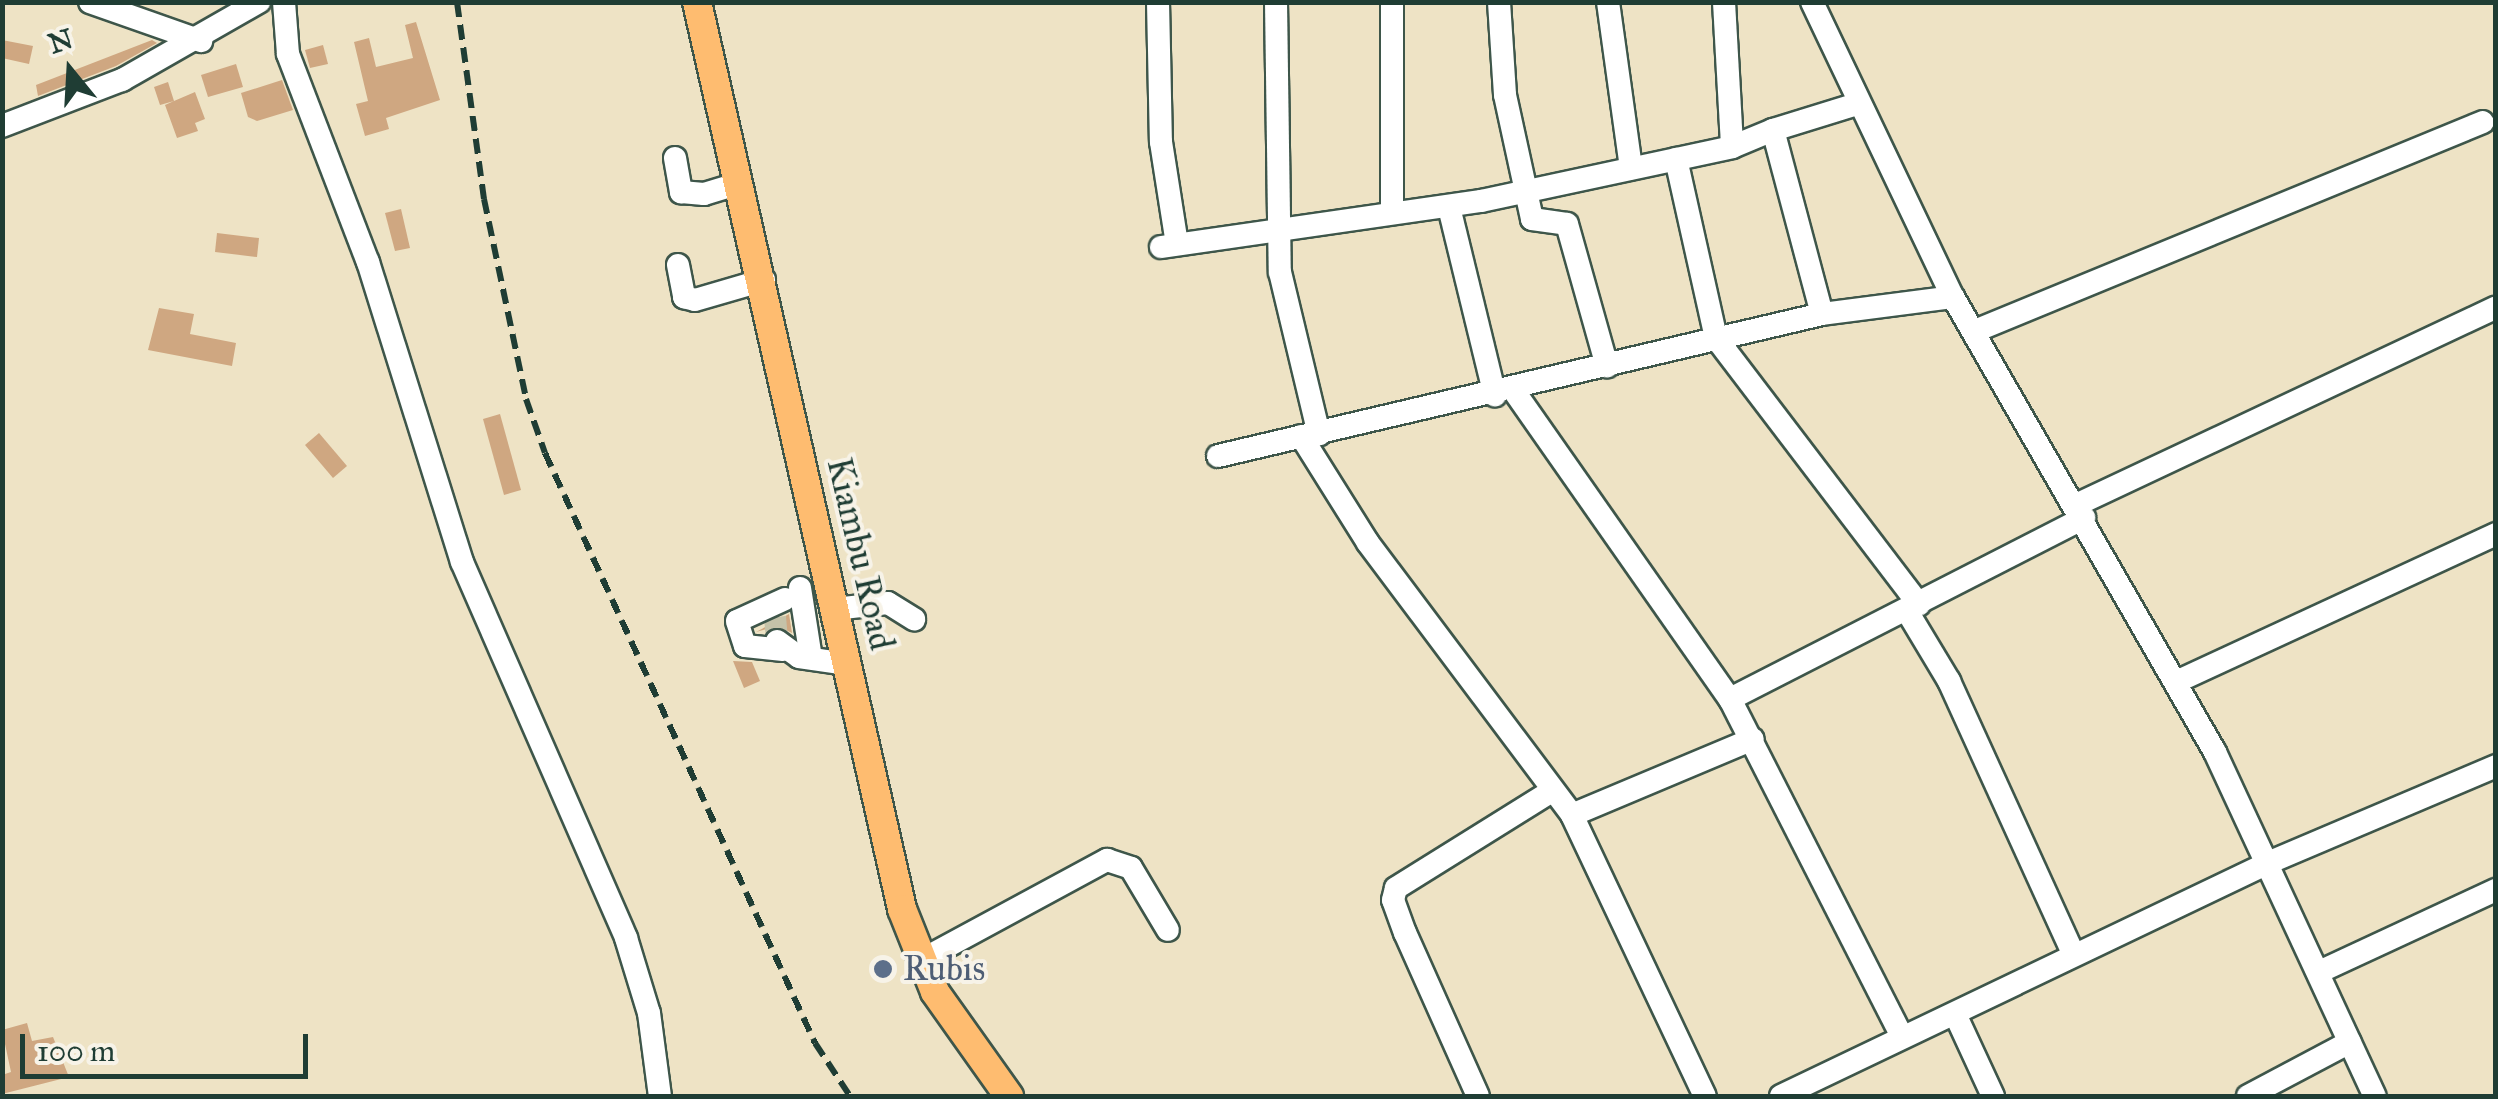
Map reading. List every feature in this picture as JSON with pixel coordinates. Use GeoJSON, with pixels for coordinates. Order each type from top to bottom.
{"type":"FeatureCollection","features":[{"type":"Feature","properties":{"kind":"main road","name":"Kiambu Road"},"geometry":{"type":"LineString","coordinates":[[697,2],[764,280],[791,612],[834,609],[891,867],[920,961],[948,1013],[1009,1096]]}},
{"type":"Feature","properties":{"kind":"street"},"geometry":{"type":"LineString","coordinates":[[90,2],[200,41]]}},
{"type":"Feature","properties":{"kind":"street"},"geometry":{"type":"LineString","coordinates":[[2,126],[122,80],[200,41],[260,2]]}},
{"type":"Feature","properties":{"kind":"street"},"geometry":{"type":"LineString","coordinates":[[284,2],[288,54],[368,262],[462,562],[626,938],[649,1012],[660,1096]]}},
{"type":"Feature","properties":{"kind":"street"},"geometry":{"type":"LineString","coordinates":[[1158,2],[1161,142],[1169,245],[1449,207],[1732,147],[1857,104]]}},
{"type":"Feature","properties":{"kind":"street"},"geometry":{"type":"LineString","coordinates":[[1276,2],[1280,230],[1286,311],[1310,435],[1368,543],[1572,815],[1705,1096]]}},
{"type":"Feature","properties":{"kind":"street"},"geometry":{"type":"LineString","coordinates":[[1392,2],[1392,213]]}},
{"type":"Feature","properties":{"kind":"street"},"geometry":{"type":"LineString","coordinates":[[1500,2],[1505,95],[1532,219],[1567,224],[1607,366]]}},
{"type":"Feature","properties":{"kind":"street"},"geometry":{"type":"LineString","coordinates":[[1608,2],[1631,168]]}},
{"type":"Feature","properties":{"kind":"street"},"geometry":{"type":"LineString","coordinates":[[1724,2],[1732,147]]}},
{"type":"Feature","properties":{"kind":"street"},"geometry":{"type":"LineString","coordinates":[[1812,2],[1857,104],[1953,297],[2176,682],[2270,862],[2375,1096]]}},
{"type":"Feature","properties":{"kind":"street"},"geometry":{"type":"LineString","coordinates":[[1975,331],[2483,122]]}},
{"type":"Feature","properties":{"kind":"street"},"geometry":{"type":"LineString","coordinates":[[1773,130],[1822,314]]}},
{"type":"Feature","properties":{"kind":"street"},"geometry":{"type":"LineString","coordinates":[[675,158],[680,192],[704,194],[739,183]]}},
{"type":"Feature","properties":{"kind":"street"},"geometry":{"type":"LineString","coordinates":[[1676,159],[1716,338],[1913,607],[2074,954]]}},
{"type":"Feature","properties":{"kind":"street"},"geometry":{"type":"LineString","coordinates":[[1449,207],[1504,393],[1730,699],[1902,1037]]}},
{"type":"Feature","properties":{"kind":"street"},"geometry":{"type":"LineString","coordinates":[[678,265],[684,296],[695,300],[764,280]]}},
{"type":"Feature","properties":{"kind":"street"},"geometry":{"type":"LineString","coordinates":[[1218,456],[1504,393],[1822,314],[1953,297]]}},
{"type":"Feature","properties":{"kind":"street"},"geometry":{"type":"LineString","coordinates":[[1730,699],[1913,607],[2080,511],[2496,306]]}},
{"type":"Feature","properties":{"kind":"street"},"geometry":{"type":"LineString","coordinates":[[2176,682],[2496,534]]}},
{"type":"Feature","properties":{"kind":"street"},"geometry":{"type":"LineString","coordinates":[[834,609],[888,602],[914,619]]}},
{"type":"Feature","properties":{"kind":"street"},"geometry":{"type":"LineString","coordinates":[[791,612],[811,658]]}},
{"type":"Feature","properties":{"kind":"street"},"geometry":{"type":"LineString","coordinates":[[791,612],[811,658]]}},
{"type":"Feature","properties":{"kind":"street"},"geometry":{"type":"LineString","coordinates":[[811,658],[847,664]]}},
{"type":"Feature","properties":{"kind":"street"},"geometry":{"type":"LineString","coordinates":[[1572,815],[1753,739]]}},
{"type":"Feature","properties":{"kind":"street"},"geometry":{"type":"LineString","coordinates":[[1781,1096],[1902,1037],[1956,1016],[2074,954],[2270,862],[2496,766]]}},
{"type":"Feature","properties":{"kind":"street"},"geometry":{"type":"LineString","coordinates":[[1478,1096],[1393,900],[1396,888],[1552,791]]}},
{"type":"Feature","properties":{"kind":"street"},"geometry":{"type":"LineString","coordinates":[[920,961],[1107,860],[1131,868],[1168,930]]}},
{"type":"Feature","properties":{"kind":"street"},"geometry":{"type":"LineString","coordinates":[[2319,972],[2496,890]]}},
{"type":"Feature","properties":{"kind":"street"},"geometry":{"type":"LineString","coordinates":[[1956,1016],[1992,1096]]}},
{"type":"Feature","properties":{"kind":"street"},"geometry":{"type":"LineString","coordinates":[[2248,1096],[2350,1042]]}},
{"type":"Feature","properties":{"kind":"building"},"geometry":{"type":"Polygon","coordinates":[[[416,22],[440,100],[386,118],[389,129],[365,136],[356,104],[368,101],[354,42],[369,38],[376,67],[413,58],[405,25],[416,22]]]}},
{"type":"Feature","properties":{"kind":"building"},"geometry":{"type":"Polygon","coordinates":[[[2,40],[33,46],[29,64],[2,58],[2,40]]]}},
{"type":"Feature","properties":{"kind":"building"},"geometry":{"type":"Polygon","coordinates":[[[152,40],[157,43],[116,66],[38,96],[36,85],[152,40]]]}},
{"type":"Feature","properties":{"kind":"building"},"geometry":{"type":"Polygon","coordinates":[[[323,45],[328,64],[310,68],[305,50],[323,45]]]}},
{"type":"Feature","properties":{"kind":"building"},"geometry":{"type":"Polygon","coordinates":[[[236,64],[243,87],[208,97],[201,75],[236,64]]]}},
{"type":"Feature","properties":{"kind":"building"},"geometry":{"type":"Polygon","coordinates":[[[282,80],[293,110],[257,121],[248,117],[241,93],[282,80]]]}},
{"type":"Feature","properties":{"kind":"building"},"geometry":{"type":"Polygon","coordinates":[[[168,82],[174,101],[160,105],[154,87],[168,82]]]}},
{"type":"Feature","properties":{"kind":"building"},"geometry":{"type":"Polygon","coordinates":[[[195,92],[205,119],[195,123],[198,131],[177,138],[165,105],[195,92]]]}},
{"type":"Feature","properties":{"kind":"building"},"geometry":{"type":"Polygon","coordinates":[[[401,209],[410,248],[395,251],[385,213],[401,209]]]}},
{"type":"Feature","properties":{"kind":"building"},"geometry":{"type":"Polygon","coordinates":[[[217,233],[259,238],[257,257],[215,252],[217,233]]]}},
{"type":"Feature","properties":{"kind":"building"},"geometry":{"type":"Polygon","coordinates":[[[159,308],[194,314],[190,334],[236,343],[232,366],[148,350],[159,308]]]}},
{"type":"Feature","properties":{"kind":"building"},"geometry":{"type":"Polygon","coordinates":[[[500,414],[521,490],[504,495],[483,419],[500,414]]]}},
{"type":"Feature","properties":{"kind":"building"},"geometry":{"type":"Polygon","coordinates":[[[319,433],[347,466],[333,478],[305,445],[319,433]]]}},
{"type":"Feature","properties":{"kind":"building"},"geometry":{"type":"Polygon","coordinates":[[[789,614],[792,633],[778,626],[756,632],[789,614]]]}},
{"type":"Feature","properties":{"kind":"building"},"geometry":{"type":"Polygon","coordinates":[[[733,661],[752,662],[760,681],[744,688],[733,661]]]}},
{"type":"Feature","properties":{"kind":"building"},"geometry":{"type":"Polygon","coordinates":[[[27,1023],[32,1041],[53,1037],[69,1077],[2,1094],[2,1075],[11,1072],[2,1030],[27,1023]]]}},
{"type":"Feature","properties":{"kind":"tunnel"},"geometry":{"type":"LineString","coordinates":[[775,617],[777,639]]}},
{"type":"Feature","properties":{"kind":"railway"},"geometry":{"type":"LineString","coordinates":[[457,2],[484,199],[526,399],[545,453],[815,1043],[850,1096]]}},
{"type":"Feature","properties":{"kind":"place","name":"Rubis"},"geometry":{"type":"Point","coordinates":[883,969]}}]}
